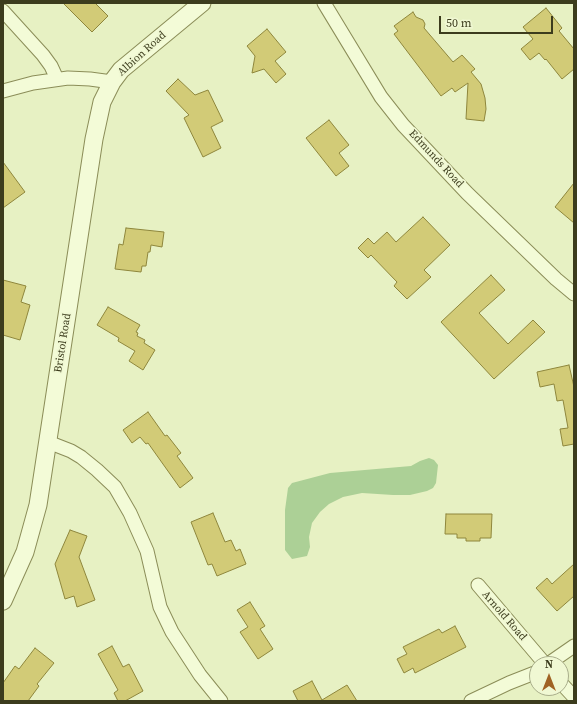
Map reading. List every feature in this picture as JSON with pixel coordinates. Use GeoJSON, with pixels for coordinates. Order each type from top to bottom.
{"type":"FeatureCollection","features":[{"type":"Feature","properties":{"kind":"street","name":"Albion Road"},"geometry":{"type":"LineString","coordinates":[[3,91],[33,83],[57,80],[84,79],[112,82],[121,70],[134,58],[202,3]]}},
{"type":"Feature","properties":{"kind":"street","name":"Edmunds Road"},"geometry":{"type":"LineString","coordinates":[[324,3],[381,97],[403,125],[467,193],[550,274],[574,294]]}},
{"type":"Feature","properties":{"kind":"street"},"geometry":{"type":"LineString","coordinates":[[3,11],[43,55],[51,66],[57,80]]}},
{"type":"Feature","properties":{"kind":"street","name":"Bristol Road"},"geometry":{"type":"LineString","coordinates":[[3,602],[21,563],[32,529],[40,493],[95,129],[102,102],[112,82]]}},
{"type":"Feature","properties":{"kind":"street"},"geometry":{"type":"LineString","coordinates":[[48,442],[71,451],[81,457],[98,470],[115,487],[130,513],[147,551],[160,607],[172,632],[200,675],[222,701]]}},
{"type":"Feature","properties":{"kind":"street","name":"Arnold Road"},"geometry":{"type":"LineString","coordinates":[[478,586],[540,656]]}},
{"type":"Feature","properties":{"kind":"street"},"geometry":{"type":"LineString","coordinates":[[559,656],[574,646]]}},
{"type":"Feature","properties":{"kind":"street"},"geometry":{"type":"LineString","coordinates":[[471,701],[529,675]]}},
{"type":"Feature","properties":{"kind":"green space"},"geometry":{"type":"Polygon","coordinates":[[[429,458],[434,460],[438,465],[436,483],[433,488],[410,495],[362,493],[343,497],[329,504],[320,512],[312,523],[309,537],[310,547],[307,556],[292,559],[285,550],[285,510],[288,488],[292,483],[330,473],[411,466],[429,458]]]}},
{"type":"Feature","properties":{"kind":"building"},"geometry":{"type":"Polygon","coordinates":[[[63,3],[95,3],[108,16],[92,32],[63,3]]]}},
{"type":"Feature","properties":{"kind":"building"},"geometry":{"type":"Polygon","coordinates":[[[546,8],[562,28],[559,31],[574,49],[574,69],[562,79],[546,59],[545,60],[539,53],[530,60],[521,49],[533,39],[523,27],[546,8]]]}},
{"type":"Feature","properties":{"kind":"building"},"geometry":{"type":"Polygon","coordinates":[[[413,12],[416,17],[423,20],[425,24],[424,28],[453,62],[462,55],[475,69],[471,72],[481,84],[485,98],[486,109],[484,121],[466,119],[468,83],[455,92],[452,88],[441,96],[394,34],[398,31],[394,26],[413,12]]]}},
{"type":"Feature","properties":{"kind":"building"},"geometry":{"type":"Polygon","coordinates":[[[267,29],[286,52],[275,61],[286,74],[276,83],[264,69],[252,73],[255,56],[247,46],[267,29]]]}},
{"type":"Feature","properties":{"kind":"building"},"geometry":{"type":"Polygon","coordinates":[[[178,79],[195,95],[208,90],[223,121],[211,127],[221,148],[203,157],[184,118],[189,115],[166,91],[178,79]]]}},
{"type":"Feature","properties":{"kind":"building"},"geometry":{"type":"Polygon","coordinates":[[[329,120],[349,145],[339,153],[349,166],[336,176],[306,138],[329,120]]]}},
{"type":"Feature","properties":{"kind":"building"},"geometry":{"type":"Polygon","coordinates":[[[3,162],[25,192],[3,208],[3,162]]]}},
{"type":"Feature","properties":{"kind":"building"},"geometry":{"type":"Polygon","coordinates":[[[574,183],[574,223],[555,207],[574,183]]]}},
{"type":"Feature","properties":{"kind":"building"},"geometry":{"type":"Polygon","coordinates":[[[423,217],[450,245],[424,270],[431,277],[407,299],[394,286],[397,282],[371,255],[368,258],[358,248],[368,238],[374,244],[387,232],[396,242],[423,217]]]}},
{"type":"Feature","properties":{"kind":"building"},"geometry":{"type":"Polygon","coordinates":[[[126,228],[164,232],[162,247],[151,245],[150,252],[148,252],[146,266],[142,266],[141,272],[115,269],[119,244],[123,245],[126,228]]]}},
{"type":"Feature","properties":{"kind":"building"},"geometry":{"type":"Polygon","coordinates":[[[491,275],[505,290],[479,313],[508,344],[533,320],[545,332],[494,379],[441,322],[491,275]]]}},
{"type":"Feature","properties":{"kind":"building"},"geometry":{"type":"Polygon","coordinates":[[[3,280],[26,286],[21,302],[30,305],[20,340],[3,335],[3,280]]]}},
{"type":"Feature","properties":{"kind":"building"},"geometry":{"type":"Polygon","coordinates":[[[108,307],[140,325],[136,332],[138,333],[137,336],[145,340],[144,343],[155,350],[143,370],[129,361],[135,351],[118,341],[119,338],[97,325],[108,307]]]}},
{"type":"Feature","properties":{"kind":"building"},"geometry":{"type":"Polygon","coordinates":[[[569,365],[574,387],[574,444],[563,446],[560,429],[568,428],[563,400],[557,401],[554,384],[540,387],[537,372],[569,365]]]}},
{"type":"Feature","properties":{"kind":"building"},"geometry":{"type":"Polygon","coordinates":[[[148,412],[165,436],[167,435],[181,453],[177,456],[193,478],[180,488],[148,443],[146,444],[140,437],[132,443],[123,430],[148,412]]]}},
{"type":"Feature","properties":{"kind":"building"},"geometry":{"type":"Polygon","coordinates":[[[213,513],[225,542],[231,540],[236,551],[240,549],[246,564],[217,576],[212,564],[208,565],[191,522],[213,513]]]}},
{"type":"Feature","properties":{"kind":"building"},"geometry":{"type":"Polygon","coordinates":[[[446,514],[492,514],[491,538],[480,538],[480,541],[466,541],[466,538],[457,538],[457,534],[445,534],[446,514]]]}},
{"type":"Feature","properties":{"kind":"building"},"geometry":{"type":"Polygon","coordinates":[[[70,530],[87,536],[79,557],[95,600],[77,607],[74,596],[65,599],[55,564],[70,530]]]}},
{"type":"Feature","properties":{"kind":"building"},"geometry":{"type":"Polygon","coordinates":[[[574,564],[574,596],[557,611],[536,588],[547,578],[552,584],[574,564]]]}},
{"type":"Feature","properties":{"kind":"building"},"geometry":{"type":"Polygon","coordinates":[[[250,602],[265,626],[260,629],[273,649],[258,659],[240,632],[248,627],[237,610],[250,602]]]}},
{"type":"Feature","properties":{"kind":"building"},"geometry":{"type":"Polygon","coordinates":[[[455,626],[466,647],[415,673],[413,668],[404,673],[397,659],[407,654],[403,647],[439,629],[442,633],[455,626]]]}},
{"type":"Feature","properties":{"kind":"building"},"geometry":{"type":"Polygon","coordinates":[[[112,646],[123,667],[129,664],[143,691],[125,701],[118,701],[114,693],[118,690],[98,654],[112,646]]]}},
{"type":"Feature","properties":{"kind":"building"},"geometry":{"type":"Polygon","coordinates":[[[35,648],[54,663],[37,684],[39,686],[28,701],[3,701],[3,683],[15,666],[19,669],[35,648]]]}},
{"type":"Feature","properties":{"kind":"building"},"geometry":{"type":"Polygon","coordinates":[[[312,681],[322,700],[347,685],[357,701],[298,701],[293,691],[312,681]]]}}]}
